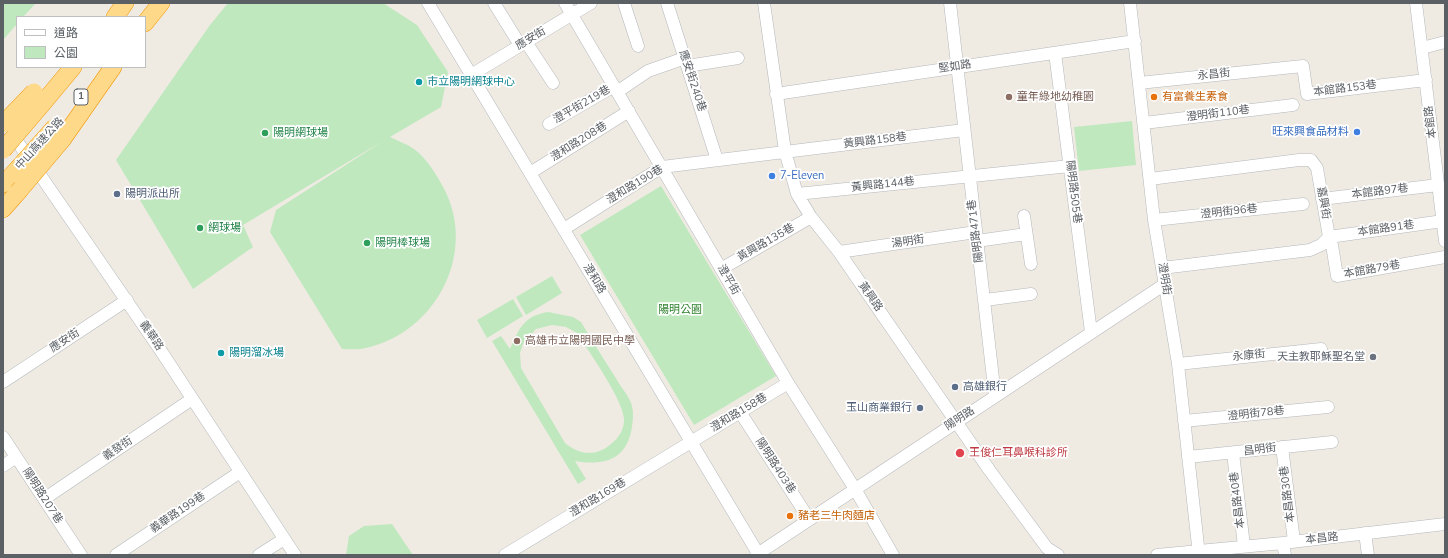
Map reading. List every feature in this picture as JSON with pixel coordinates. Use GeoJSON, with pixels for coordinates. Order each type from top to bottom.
{"type":"FeatureCollection","features":[{"type":"Feature","properties":{"kind":"highway"},"geometry":{"type":"LineString","coordinates":[[116,16],[125,3]]}},
{"type":"Feature","properties":{"kind":"highway"},"geometry":{"type":"LineString","coordinates":[[146,22],[161,3]]}},
{"type":"Feature","properties":{"kind":"highway"},"geometry":{"type":"LineString","coordinates":[[3,124],[38,97],[61,68]]}},
{"type":"Feature","properties":{"kind":"highway","name":"1"},"geometry":{"type":"LineString","coordinates":[[3,150],[38,97],[72,68]]}},
{"type":"Feature","properties":{"kind":"highway","name":"中山高速公路"},"geometry":{"type":"LineString","coordinates":[[58,134],[107,68]]}},
{"type":"Feature","properties":{"kind":"highway"},"geometry":{"type":"LineString","coordinates":[[3,209],[11,183],[58,134],[112,68]]}},
{"type":"Feature","properties":{"kind":"street","name":"澄和路"},"geometry":{"type":"LineString","coordinates":[[428,3],[757,555]]}},
{"type":"Feature","properties":{"kind":"street"},"geometry":{"type":"LineString","coordinates":[[494,3],[553,83]]}},
{"type":"Feature","properties":{"kind":"street","name":"澄平街"},"geometry":{"type":"LineString","coordinates":[[565,3],[788,383],[855,489],[894,555]]}},
{"type":"Feature","properties":{"kind":"street","name":"應安街"},"geometry":{"type":"LineString","coordinates":[[471,75],[591,3]]}},
{"type":"Feature","properties":{"kind":"street"},"geometry":{"type":"LineString","coordinates":[[624,3],[638,46]]}},
{"type":"Feature","properties":{"kind":"street","name":"應安街240巷"},"geometry":{"type":"LineString","coordinates":[[667,3],[717,160]]}},
{"type":"Feature","properties":{"kind":"street","name":"黃興路"},"geometry":{"type":"LineString","coordinates":[[764,3],[785,151],[797,194],[1018,509],[1047,548],[1058,555]]}},
{"type":"Feature","properties":{"kind":"street","name":"陽明路471巷"},"geometry":{"type":"LineString","coordinates":[[950,3],[996,396]]}},
{"type":"Feature","properties":{"kind":"street","name":"澄明街"},"geometry":{"type":"LineString","coordinates":[[1130,3],[1154,220],[1178,364],[1199,553]]}},
{"type":"Feature","properties":{"kind":"street","name":"本館路"},"geometry":{"type":"LineString","coordinates":[[1416,3],[1445,241]]}},
{"type":"Feature","properties":{"kind":"street","name":"堅如路"},"geometry":{"type":"LineString","coordinates":[[776,94],[1135,41]]}},
{"type":"Feature","properties":{"kind":"street"},"geometry":{"type":"LineString","coordinates":[[1422,48],[1445,42]]}},
{"type":"Feature","properties":{"kind":"street","name":"陽明路505巷"},"geometry":{"type":"LineString","coordinates":[[1056,53],[1091,332]]}},
{"type":"Feature","properties":{"kind":"street","name":"澄平街219巷"},"geometry":{"type":"LineString","coordinates":[[549,124],[648,71],[686,62],[738,58]]}},
{"type":"Feature","properties":{"kind":"street","name":"本館路153巷"},"geometry":{"type":"LineString","coordinates":[[1289,67],[1303,66],[1307,94],[1426,80]]}},
{"type":"Feature","properties":{"kind":"street","name":"永昌街"},"geometry":{"type":"LineString","coordinates":[[1139,83],[1289,67]]}},
{"type":"Feature","properties":{"kind":"street","name":"澄明街110巷"},"geometry":{"type":"LineString","coordinates":[[1144,122],[1293,105]]}},
{"type":"Feature","properties":{"kind":"street","name":"澄和路208巷"},"geometry":{"type":"LineString","coordinates":[[530,173],[629,111]]}},
{"type":"Feature","properties":{"kind":"street","name":"義華路"},"geometry":{"type":"LineString","coordinates":[[3,120],[127,300],[295,555]]}},
{"type":"Feature","properties":{"kind":"street","name":"黃興路158巷"},"geometry":{"type":"LineString","coordinates":[[785,151],[964,130]]}},
{"type":"Feature","properties":{"kind":"street","name":"澄和路190巷"},"geometry":{"type":"LineString","coordinates":[[564,229],[662,167],[785,151]]}},
{"type":"Feature","properties":{"kind":"street","name":"嘉興街"},"geometry":{"type":"LineString","coordinates":[[1150,179],[1299,160],[1311,160],[1317,168],[1326,240]]}},
{"type":"Feature","properties":{"kind":"street","name":"黃興路144巷"},"geometry":{"type":"LineString","coordinates":[[797,194],[1070,166]]}},
{"type":"Feature","properties":{"kind":"street","name":"本館路97巷"},"geometry":{"type":"LineString","coordinates":[[1322,199],[1438,185]]}},
{"type":"Feature","properties":{"kind":"street","name":"澄明街96巷"},"geometry":{"type":"LineString","coordinates":[[1154,220],[1303,204]]}},
{"type":"Feature","properties":{"kind":"street"},"geometry":{"type":"LineString","coordinates":[[1024,216],[1031,264]]}},
{"type":"Feature","properties":{"kind":"street","name":"黃興路135巷"},"geometry":{"type":"LineString","coordinates":[[721,269],[812,217]]}},
{"type":"Feature","properties":{"kind":"street","name":"本館路91巷"},"geometry":{"type":"LineString","coordinates":[[1326,240],[1443,222]]}},
{"type":"Feature","properties":{"kind":"street","name":"湯明街"},"geometry":{"type":"LineString","coordinates":[[839,252],[977,236],[1026,234]]}},
{"type":"Feature","properties":{"kind":"street"},"geometry":{"type":"LineString","coordinates":[[1162,268],[1310,250],[1321,245],[1326,240]]}},
{"type":"Feature","properties":{"kind":"street","name":"本館路79巷"},"geometry":{"type":"LineString","coordinates":[[1326,240],[1332,246],[1337,276],[1445,257]]}},
{"type":"Feature","properties":{"kind":"street","name":"陽明路"},"geometry":{"type":"LineString","coordinates":[[757,555],[956,420],[996,396],[1164,284]]}},
{"type":"Feature","properties":{"kind":"street"},"geometry":{"type":"LineString","coordinates":[[985,300],[1031,294]]}},
{"type":"Feature","properties":{"kind":"street","name":"應安街"},"geometry":{"type":"LineString","coordinates":[[3,382],[127,300]]}},
{"type":"Feature","properties":{"kind":"street","name":"永康街"},"geometry":{"type":"LineString","coordinates":[[1178,364],[1321,349]]}},
{"type":"Feature","properties":{"kind":"street","name":"澄和路158巷"},"geometry":{"type":"LineString","coordinates":[[690,442],[788,383]]}},
{"type":"Feature","properties":{"kind":"street","name":"義發街"},"geometry":{"type":"LineString","coordinates":[[44,499],[192,399]]}},
{"type":"Feature","properties":{"kind":"street","name":"澄明街78巷"},"geometry":{"type":"LineString","coordinates":[[1184,421],[1328,407]]}},
{"type":"Feature","properties":{"kind":"street","name":"陽明路403巷"},"geometry":{"type":"LineString","coordinates":[[740,412],[809,519]]}},
{"type":"Feature","properties":{"kind":"street","name":"陽明路207巷"},"geometry":{"type":"LineString","coordinates":[[3,437],[81,555]]}},
{"type":"Feature","properties":{"kind":"street","name":"澄和路169巷"},"geometry":{"type":"LineString","coordinates":[[508,554],[690,442]]}},
{"type":"Feature","properties":{"kind":"street","name":"昌明街"},"geometry":{"type":"LineString","coordinates":[[1188,457],[1332,442]]}},
{"type":"Feature","properties":{"kind":"street","name":"本昌路30巷"},"geometry":{"type":"LineString","coordinates":[[1282,447],[1287,546]]}},
{"type":"Feature","properties":{"kind":"street","name":"本昌路40巷"},"geometry":{"type":"LineString","coordinates":[[1232,453],[1244,546]]}},
{"type":"Feature","properties":{"kind":"street"},"geometry":{"type":"LineString","coordinates":[[3,466],[16,457]]}},
{"type":"Feature","properties":{"kind":"street","name":"義華路199巷"},"geometry":{"type":"LineString","coordinates":[[116,555],[240,472]]}},
{"type":"Feature","properties":{"kind":"street","name":"本昌路"},"geometry":{"type":"LineString","coordinates":[[1199,553],[1244,546],[1287,546],[1365,532],[1445,524]]}},
{"type":"Feature","properties":{"kind":"street"},"geometry":{"type":"LineString","coordinates":[[1365,532],[1368,555]]}},
{"type":"Feature","properties":{"kind":"street"},"geometry":{"type":"LineString","coordinates":[[259,555],[284,539]]}},
{"type":"Feature","properties":{"kind":"street"},"geometry":{"type":"LineString","coordinates":[[1157,555],[1199,553]]}},
{"type":"Feature","properties":{"kind":"green space"},"geometry":{"type":"Polygon","coordinates":[[[3,3],[36,3],[24,16],[16,16],[16,25],[3,40],[3,3]]]}},
{"type":"Feature","properties":{"kind":"green space","name":"陽明網球場"},"geometry":{"type":"Polygon","coordinates":[[[228,3],[383,3],[417,25],[448,72],[441,107],[390,137],[414,149],[430,166],[442,185],[452,210],[456,235],[453,260],[445,284],[431,306],[413,325],[391,339],[363,349],[342,349],[270,232],[276,210],[383,141],[243,225],[253,247],[193,289],[116,160],[210,25],[228,3]]]}},
{"type":"Feature","properties":{"kind":"green space"},"geometry":{"type":"Polygon","coordinates":[[[1132,121],[1136,165],[1079,171],[1074,127],[1132,121]]]}},
{"type":"Feature","properties":{"kind":"green space","name":"陽明公園"},"geometry":{"type":"Polygon","coordinates":[[[661,186],[776,376],[694,425],[580,235],[661,186]]]}},
{"type":"Feature","properties":{"kind":"green space"},"geometry":{"type":"Polygon","coordinates":[[[552,276],[562,293],[526,315],[516,297],[552,276]]]}},
{"type":"Feature","properties":{"kind":"green space"},"geometry":{"type":"Polygon","coordinates":[[[513,299],[523,316],[487,338],[477,320],[513,299]]]}},
{"type":"Feature","properties":{"kind":"green space"},"geometry":{"type":"Polygon","coordinates":[[[548,312],[573,317],[581,322],[628,397],[632,406],[632,427],[625,447],[619,454],[604,461],[575,461],[586,479],[578,484],[492,341],[501,336],[510,349],[523,324],[540,314],[548,312]],[[552,325],[536,329],[523,344],[520,353],[521,368],[565,443],[578,451],[587,453],[597,452],[610,445],[622,431],[624,422],[623,413],[613,390],[577,333],[566,327],[552,325]]]}},
{"type":"Feature","properties":{"kind":"green space"},"geometry":{"type":"Polygon","coordinates":[[[392,524],[413,555],[346,555],[349,536],[364,526],[392,524]]]}},
{"type":"Feature","properties":{"kind":"place","name":"市立陽明網球中心"},"geometry":{"type":"Point","coordinates":[419,82]}},
{"type":"Feature","properties":{"kind":"place","name":"童年綠地幼稚園"},"geometry":{"type":"Point","coordinates":[1009,97]}},
{"type":"Feature","properties":{"kind":"place","name":"有富養生素食"},"geometry":{"type":"Point","coordinates":[1154,97]}},
{"type":"Feature","properties":{"kind":"place","name":"旺來興食品材料"},"geometry":{"type":"Point","coordinates":[1357,132]}},
{"type":"Feature","properties":{"kind":"place","name":"陽明網球場"},"geometry":{"type":"Point","coordinates":[265,133]}},
{"type":"Feature","properties":{"kind":"place","name":"7-Eleven"},"geometry":{"type":"Point","coordinates":[772,176]}},
{"type":"Feature","properties":{"kind":"place","name":"陽明派出所"},"geometry":{"type":"Point","coordinates":[117,194]}},
{"type":"Feature","properties":{"kind":"place","name":"網球場"},"geometry":{"type":"Point","coordinates":[200,228]}},
{"type":"Feature","properties":{"kind":"place","name":"陽明棒球場"},"geometry":{"type":"Point","coordinates":[367,243]}},
{"type":"Feature","properties":{"kind":"place","name":"高雄市立陽明國民中學"},"geometry":{"type":"Point","coordinates":[517,341]}},
{"type":"Feature","properties":{"kind":"place","name":"陽明溜冰場"},"geometry":{"type":"Point","coordinates":[221,353]}},
{"type":"Feature","properties":{"kind":"place","name":"天主教耶穌聖名堂"},"geometry":{"type":"Point","coordinates":[1373,357]}},
{"type":"Feature","properties":{"kind":"place","name":"高雄銀行"},"geometry":{"type":"Point","coordinates":[955,387]}},
{"type":"Feature","properties":{"kind":"place","name":"玉山商業銀行"},"geometry":{"type":"Point","coordinates":[920,408]}},
{"type":"Feature","properties":{"kind":"place","name":"王俊仁耳鼻喉科診所"},"geometry":{"type":"Point","coordinates":[960,453]}},
{"type":"Feature","properties":{"kind":"place","name":"豬老三牛肉麵店"},"geometry":{"type":"Point","coordinates":[790,516]}}]}
